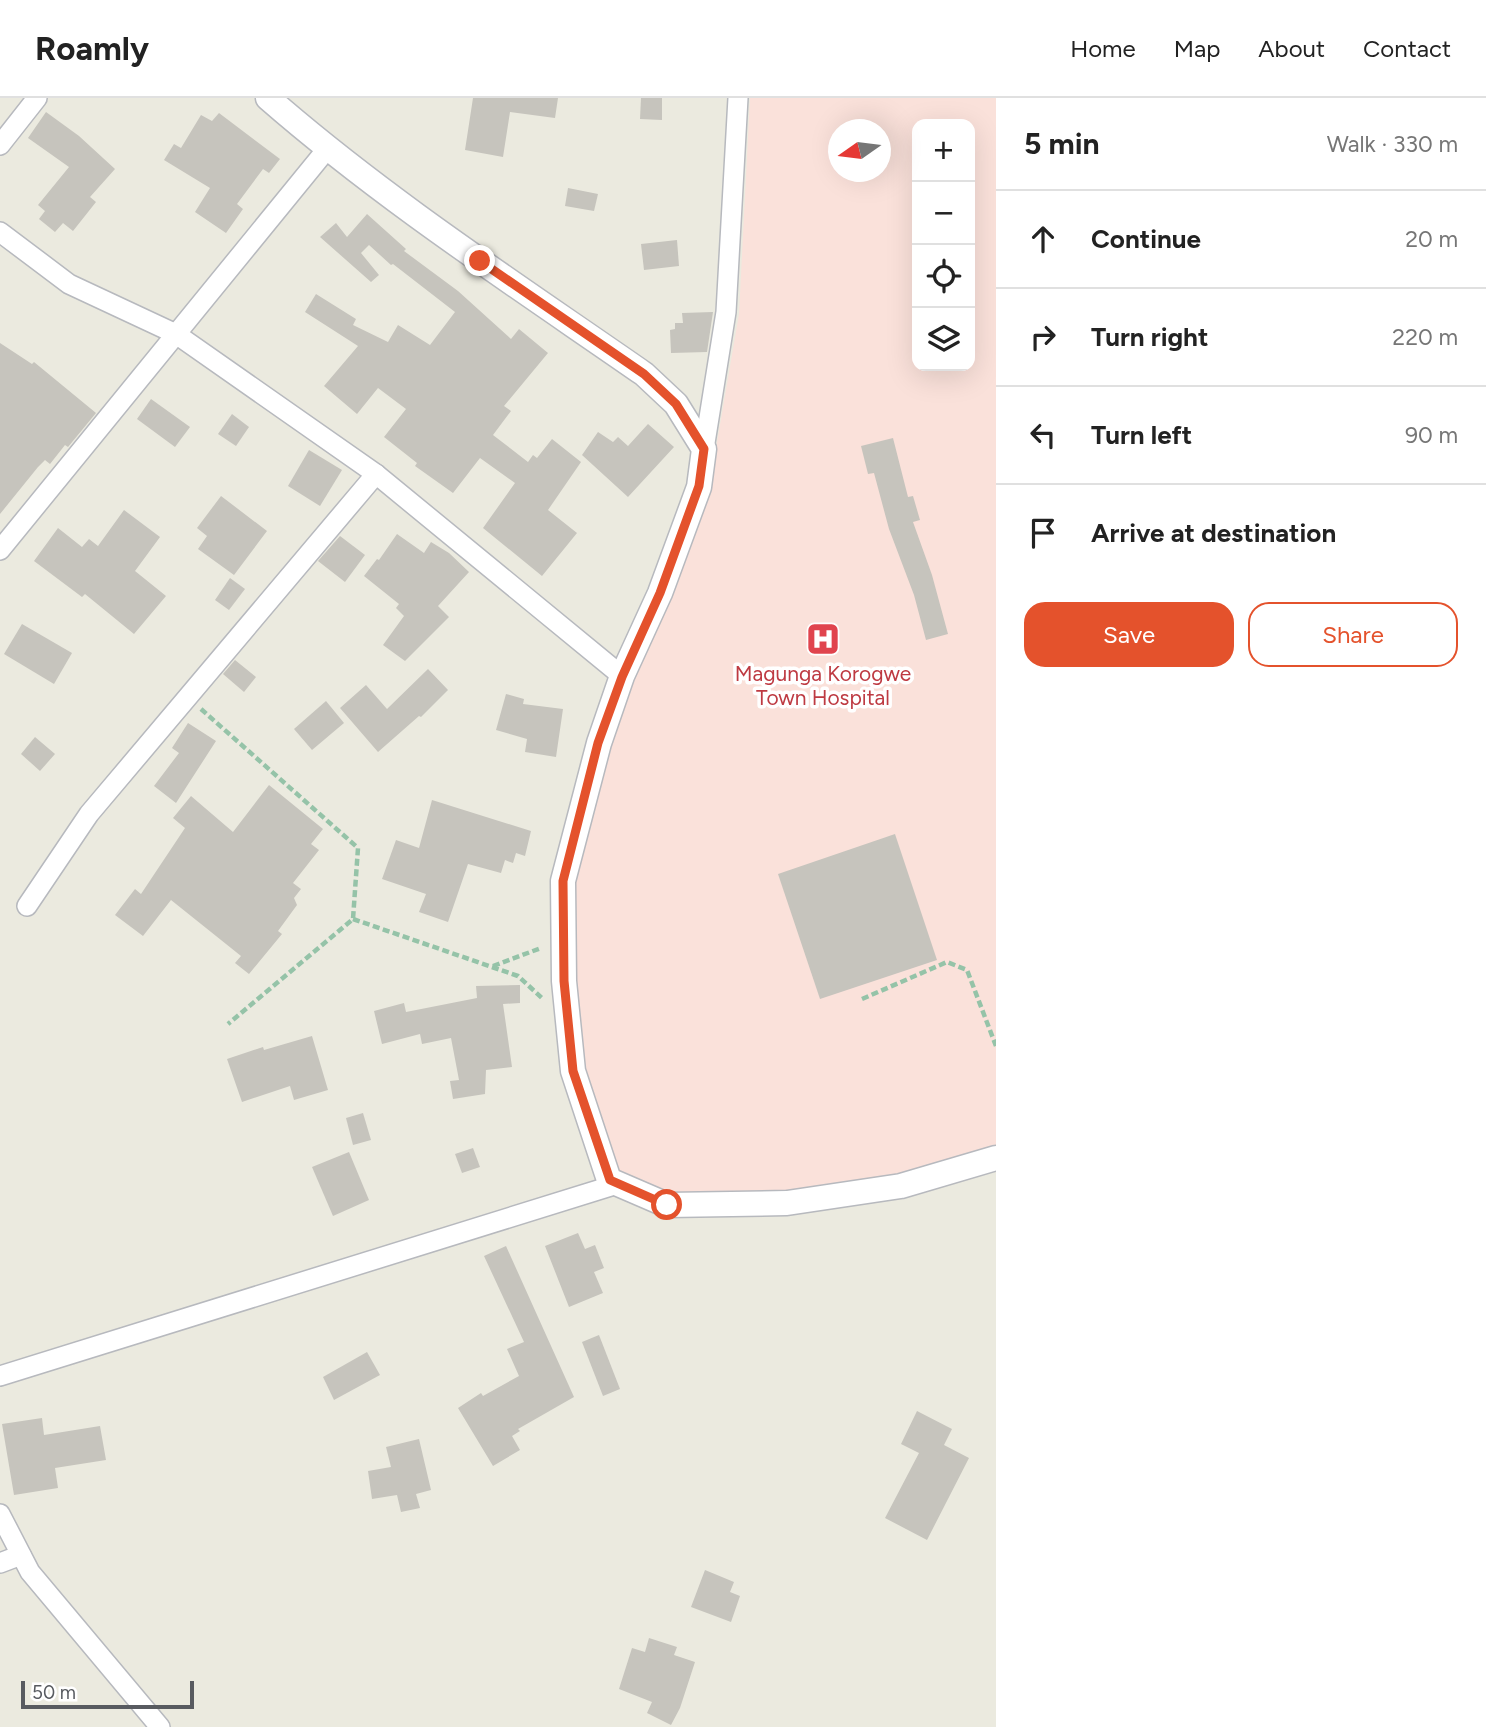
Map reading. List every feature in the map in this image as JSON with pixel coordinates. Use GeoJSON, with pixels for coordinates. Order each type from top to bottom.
{"type":"FeatureCollection","features":[{"type":"Feature","properties":{"kind":"street"},"geometry":{"type":"LineString","coordinates":[[0,145],[37,98]]}},
{"type":"Feature","properties":{"kind":"street"},"geometry":{"type":"LineString","coordinates":[[268,98],[327,149],[393,200],[644,374],[676,404],[704,449]]}},
{"type":"Feature","properties":{"kind":"street"},"geometry":{"type":"LineString","coordinates":[[0,1376],[611,1186],[573,1071],[564,981],[563,881],[598,743],[622,677],[665,582],[699,486],[726,312],[738,98]]}},
{"type":"Feature","properties":{"kind":"street"},"geometry":{"type":"LineString","coordinates":[[0,550],[327,149]]}},
{"type":"Feature","properties":{"kind":"street"},"geometry":{"type":"LineString","coordinates":[[0,232],[69,284],[176,334],[376,474],[622,677]]}},
{"type":"Feature","properties":{"kind":"street"},"geometry":{"type":"LineString","coordinates":[[27,906],[89,814],[376,474]]}},
{"type":"Feature","properties":{"kind":"street"},"geometry":{"type":"LineString","coordinates":[[610,1180],[667,1205],[787,1203],[901,1186],[996,1158]]}},
{"type":"Feature","properties":{"kind":"street"},"geometry":{"type":"LineString","coordinates":[[0,1514],[30,1572],[160,1727]]}},
{"type":"Feature","properties":{"kind":"street"},"geometry":{"type":"LineString","coordinates":[[0,1563],[21,1555]]}},
{"type":"Feature","properties":{"kind":"path"},"geometry":{"type":"LineString","coordinates":[[187,697],[358,848],[353,919],[228,1024]]}},
{"type":"Feature","properties":{"kind":"path"},"geometry":{"type":"LineString","coordinates":[[353,919],[518,975],[568,1021]]}},
{"type":"Feature","properties":{"kind":"path"},"geometry":{"type":"LineString","coordinates":[[492,967],[563,940]]}},
{"type":"Feature","properties":{"kind":"path"},"geometry":{"type":"LineString","coordinates":[[862,999],[947,962],[967,970],[996,1046]]}},
{"type":"Feature","properties":{"kind":"shaded area","name":"Magunga Korogwe Town Hospital"},"geometry":{"type":"Polygon","coordinates":[[[750,98],[996,98],[996,1147],[899,1176],[786,1193],[668,1194],[618,1172],[583,1069],[574,980],[573,882],[608,746],[631,680],[709,489],[739,314],[750,98]]]}},
{"type":"Feature","properties":{"kind":"building"},"geometry":{"type":"Polygon","coordinates":[[[473,98],[558,98],[555,118],[510,112],[503,157],[465,150],[473,98]]]}},
{"type":"Feature","properties":{"kind":"building"},"geometry":{"type":"Polygon","coordinates":[[[641,98],[662,98],[662,120],[640,119],[641,98]]]}},
{"type":"Feature","properties":{"kind":"building"},"geometry":{"type":"Polygon","coordinates":[[[46,112],[79,136],[115,169],[90,197],[96,202],[73,231],[63,223],[55,232],[39,219],[45,211],[38,205],[69,167],[28,138],[46,112]]]}},
{"type":"Feature","properties":{"kind":"building"},"geometry":{"type":"Polygon","coordinates":[[[219,113],[280,159],[269,173],[263,169],[237,204],[243,209],[226,233],[195,212],[210,188],[164,160],[174,144],[181,148],[201,115],[212,121],[219,113]]]}},
{"type":"Feature","properties":{"kind":"building"},"geometry":{"type":"Polygon","coordinates":[[[568,188],[598,194],[594,211],[565,206],[568,188]]]}},
{"type":"Feature","properties":{"kind":"building"},"geometry":{"type":"Polygon","coordinates":[[[367,214],[406,249],[404,251],[458,291],[511,339],[519,329],[548,353],[504,406],[511,411],[493,435],[528,462],[533,455],[537,458],[552,439],[581,462],[548,510],[577,533],[542,576],[483,528],[515,483],[480,458],[453,493],[415,466],[417,463],[384,437],[406,409],[378,388],[357,414],[324,386],[358,346],[305,312],[316,294],[356,319],[353,325],[388,342],[398,325],[430,345],[455,312],[391,265],[369,245],[361,253],[379,275],[371,282],[320,237],[336,223],[347,237],[367,214]]]}},
{"type":"Feature","properties":{"kind":"building"},"geometry":{"type":"Polygon","coordinates":[[[677,240],[679,266],[644,270],[641,244],[677,240]]]}},
{"type":"Feature","properties":{"kind":"building"},"geometry":{"type":"Polygon","coordinates":[[[713,312],[707,352],[671,353],[670,330],[675,329],[675,323],[683,323],[682,313],[713,312]]]}},
{"type":"Feature","properties":{"kind":"building"},"geometry":{"type":"Polygon","coordinates":[[[0,343],[32,364],[34,362],[96,413],[50,464],[45,460],[38,467],[0,514],[0,343]]]}},
{"type":"Feature","properties":{"kind":"building"},"geometry":{"type":"Polygon","coordinates":[[[151,399],[190,427],[175,447],[137,419],[151,399]]]}},
{"type":"Feature","properties":{"kind":"building"},"geometry":{"type":"Polygon","coordinates":[[[232,414],[249,427],[236,446],[218,434],[232,414]]]}},
{"type":"Feature","properties":{"kind":"building"},"geometry":{"type":"Polygon","coordinates":[[[648,424],[674,447],[628,497],[582,455],[598,432],[613,442],[618,437],[628,446],[648,424]]]}},
{"type":"Feature","properties":{"kind":"building"},"geometry":{"type":"Polygon","coordinates":[[[893,438],[908,497],[913,496],[920,520],[913,522],[932,575],[948,634],[926,640],[914,595],[889,529],[874,473],[868,474],[861,446],[893,438]]]}},
{"type":"Feature","properties":{"kind":"building"},"geometry":{"type":"Polygon","coordinates":[[[309,450],[342,470],[320,506],[288,486],[309,450]]]}},
{"type":"Feature","properties":{"kind":"building"},"geometry":{"type":"Polygon","coordinates":[[[221,496],[267,531],[234,575],[198,549],[207,536],[197,528],[221,496]]]}},
{"type":"Feature","properties":{"kind":"building"},"geometry":{"type":"Polygon","coordinates":[[[124,510],[160,537],[135,571],[166,596],[134,634],[85,594],[82,597],[34,561],[58,528],[82,547],[89,539],[98,546],[124,510]]]}},
{"type":"Feature","properties":{"kind":"building"},"geometry":{"type":"Polygon","coordinates":[[[397,534],[424,553],[431,542],[449,553],[469,572],[438,606],[449,617],[405,661],[383,645],[404,616],[396,608],[399,604],[364,576],[397,534]]]}},
{"type":"Feature","properties":{"kind":"building"},"geometry":{"type":"Polygon","coordinates":[[[340,536],[365,555],[345,582],[318,561],[340,536]]]}},
{"type":"Feature","properties":{"kind":"building"},"geometry":{"type":"Polygon","coordinates":[[[230,578],[245,589],[229,610],[215,600],[230,578]]]}},
{"type":"Feature","properties":{"kind":"building"},"geometry":{"type":"Polygon","coordinates":[[[22,624],[72,653],[54,684],[4,654],[22,624]]]}},
{"type":"Feature","properties":{"kind":"building"},"geometry":{"type":"Polygon","coordinates":[[[235,660],[256,677],[244,692],[223,674],[235,660]]]}},
{"type":"Feature","properties":{"kind":"building"},"geometry":{"type":"Polygon","coordinates":[[[428,669],[448,690],[421,717],[378,752],[340,708],[366,685],[387,709],[428,669]]]}},
{"type":"Feature","properties":{"kind":"building"},"geometry":{"type":"Polygon","coordinates":[[[506,694],[524,699],[523,704],[563,709],[556,757],[525,752],[527,739],[496,730],[506,694]]]}},
{"type":"Feature","properties":{"kind":"building"},"geometry":{"type":"Polygon","coordinates":[[[326,701],[344,723],[312,750],[294,729],[326,701]]]}},
{"type":"Feature","properties":{"kind":"building"},"geometry":{"type":"Polygon","coordinates":[[[188,723],[216,741],[176,803],[154,786],[179,753],[172,748],[188,723]]]}},
{"type":"Feature","properties":{"kind":"building"},"geometry":{"type":"Polygon","coordinates":[[[35,737],[55,754],[40,771],[21,754],[35,737]]]}},
{"type":"Feature","properties":{"kind":"building"},"geometry":{"type":"Polygon","coordinates":[[[269,785],[323,829],[311,844],[319,850],[293,883],[301,889],[294,898],[297,905],[278,931],[282,934],[249,974],[235,963],[241,956],[171,900],[143,936],[115,915],[135,889],[141,894],[185,828],[173,818],[191,796],[233,832],[269,785]]]}},
{"type":"Feature","properties":{"kind":"building"},"geometry":{"type":"Polygon","coordinates":[[[432,800],[531,831],[525,856],[516,853],[513,863],[505,860],[501,873],[468,864],[448,922],[419,912],[426,894],[382,879],[396,840],[419,848],[432,800]]]}},
{"type":"Feature","properties":{"kind":"building"},"geometry":{"type":"Polygon","coordinates":[[[895,834],[937,960],[820,999],[778,874],[895,834]]]}},
{"type":"Feature","properties":{"kind":"building"},"geometry":{"type":"Polygon","coordinates":[[[520,985],[520,1003],[503,1004],[512,1067],[486,1070],[485,1094],[453,1099],[450,1081],[459,1080],[451,1038],[422,1044],[420,1034],[382,1044],[374,1011],[404,1003],[406,1012],[477,998],[476,986],[520,985]]]}},
{"type":"Feature","properties":{"kind":"building"},"geometry":{"type":"Polygon","coordinates":[[[312,1036],[328,1090],[294,1100],[290,1086],[242,1102],[227,1059],[263,1047],[264,1050],[312,1036]]]}},
{"type":"Feature","properties":{"kind":"building"},"geometry":{"type":"Polygon","coordinates":[[[363,1113],[371,1140],[353,1145],[346,1118],[363,1113]]]}},
{"type":"Feature","properties":{"kind":"building"},"geometry":{"type":"Polygon","coordinates":[[[473,1148],[480,1167],[462,1173],[455,1154],[473,1148]]]}},
{"type":"Feature","properties":{"kind":"building"},"geometry":{"type":"Polygon","coordinates":[[[349,1152],[369,1200],[333,1216],[312,1167],[349,1152]]]}},
{"type":"Feature","properties":{"kind":"building"},"geometry":{"type":"Polygon","coordinates":[[[578,1233],[585,1249],[595,1245],[604,1268],[594,1272],[603,1293],[569,1307],[545,1246],[578,1233]]]}},
{"type":"Feature","properties":{"kind":"building"},"geometry":{"type":"Polygon","coordinates":[[[506,1246],[574,1397],[518,1429],[520,1431],[512,1436],[520,1450],[493,1466],[458,1408],[481,1393],[483,1396],[519,1376],[507,1349],[524,1342],[484,1256],[506,1246]]]}},
{"type":"Feature","properties":{"kind":"building"},"geometry":{"type":"Polygon","coordinates":[[[599,1335],[620,1389],[603,1396],[582,1342],[599,1335]]]}},
{"type":"Feature","properties":{"kind":"building"},"geometry":{"type":"Polygon","coordinates":[[[367,1352],[380,1375],[334,1400],[323,1377],[367,1352]]]}},
{"type":"Feature","properties":{"kind":"building"},"geometry":{"type":"Polygon","coordinates":[[[917,1411],[952,1429],[944,1445],[969,1458],[927,1540],[885,1518],[919,1453],[901,1444],[917,1411]]]}},
{"type":"Feature","properties":{"kind":"building"},"geometry":{"type":"Polygon","coordinates":[[[42,1418],[44,1435],[100,1426],[106,1460],[55,1468],[58,1488],[14,1495],[2,1424],[42,1418]]]}},
{"type":"Feature","properties":{"kind":"building"},"geometry":{"type":"Polygon","coordinates":[[[419,1439],[431,1490],[416,1494],[420,1508],[401,1512],[397,1495],[372,1499],[368,1471],[391,1467],[386,1447],[419,1439]]]}},
{"type":"Feature","properties":{"kind":"building"},"geometry":{"type":"Polygon","coordinates":[[[705,1570],[734,1582],[730,1592],[740,1596],[731,1622],[691,1607],[705,1570]]]}},
{"type":"Feature","properties":{"kind":"building"},"geometry":{"type":"Polygon","coordinates":[[[649,1638],[677,1647],[674,1655],[695,1662],[680,1708],[671,1725],[647,1713],[652,1702],[619,1689],[632,1648],[645,1652],[649,1638]]]}},
{"type":"Feature","properties":{"kind":"place","name":"Magunga Korogwe Town Hospital"},"geometry":{"type":"Point","coordinates":[823,639]}},
{"type":"Feature","properties":{"kind":"route"},"geometry":{"type":"LineString","coordinates":[[480,261],[644,374],[676,404],[704,449],[699,486],[660,593],[622,677],[598,743],[563,881],[564,981],[573,1071],[592,1132],[610,1180],[667,1205]]}}]}
